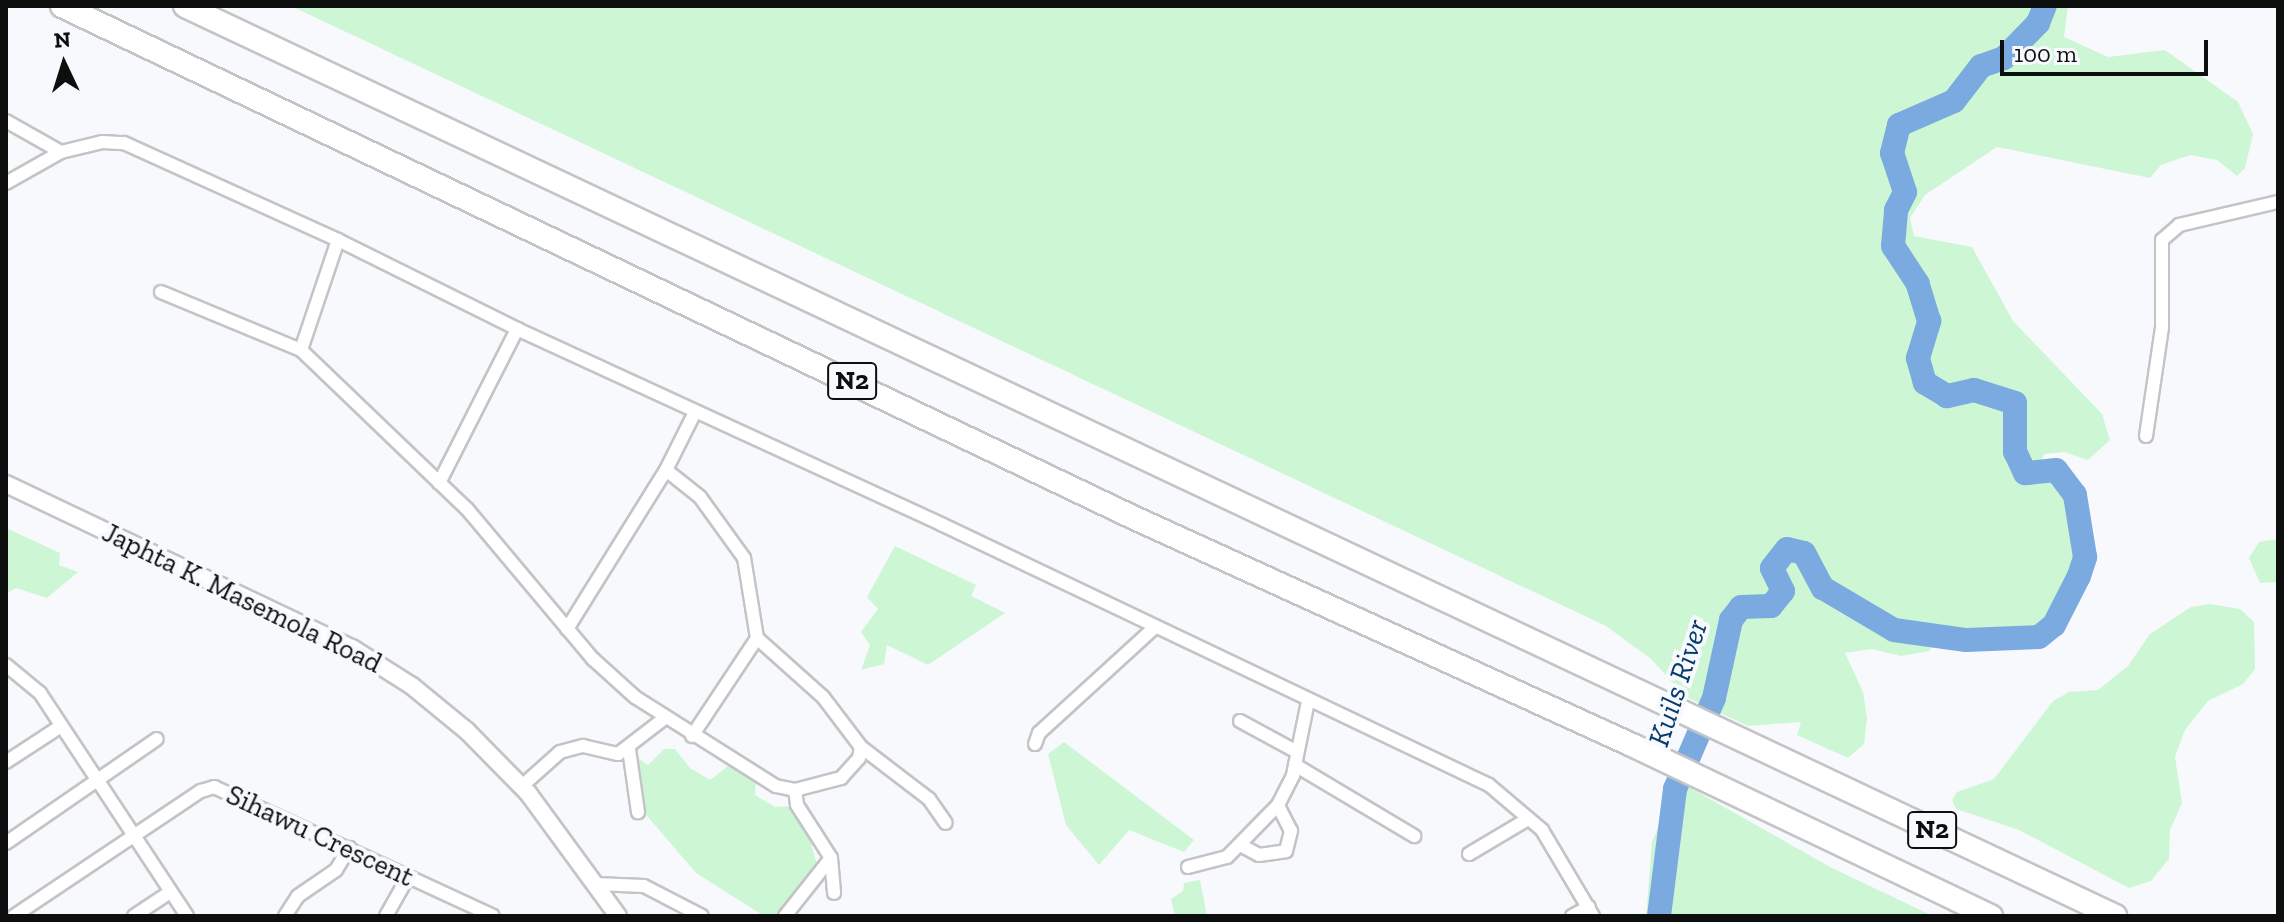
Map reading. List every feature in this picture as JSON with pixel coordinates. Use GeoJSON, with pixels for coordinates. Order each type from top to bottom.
{"type":"FeatureCollection","features":[{"type":"Feature","properties":{"kind":"highway","name":"N2"},"geometry":{"type":"LineString","coordinates":[[62,6],[1128,515],[1645,751],[1729,795],[1991,916]]}},
{"type":"Feature","properties":{"kind":"highway","name":"N2"},"geometry":{"type":"LineString","coordinates":[[185,6],[1667,702],[2115,916]]}},
{"type":"Feature","properties":{"kind":"main road","name":"Japhta K. Masemola Road"},"geometry":{"type":"LineString","coordinates":[[6,484],[382,665],[467,731],[522,786],[618,916]]}},
{"type":"Feature","properties":{"kind":"street"},"geometry":{"type":"LineString","coordinates":[[6,121],[61,152]]}},
{"type":"Feature","properties":{"kind":"street"},"geometry":{"type":"LineString","coordinates":[[6,183],[61,152],[102,142],[124,143],[338,240],[517,329],[1489,785],[1528,819],[1557,851],[1591,912],[1572,916]]}},
{"type":"Feature","properties":{"kind":"street"},"geometry":{"type":"LineString","coordinates":[[2146,436],[2162,327],[2162,240],[2179,225],[2278,202]]}},
{"type":"Feature","properties":{"kind":"street"},"geometry":{"type":"LineString","coordinates":[[301,350],[338,240]]}},
{"type":"Feature","properties":{"kind":"street"},"geometry":{"type":"LineString","coordinates":[[161,292],[301,350],[439,483],[600,666],[692,736],[768,783],[795,790],[841,778],[859,758],[861,747]]}},
{"type":"Feature","properties":{"kind":"street"},"geometry":{"type":"LineString","coordinates":[[439,483],[517,329]]}},
{"type":"Feature","properties":{"kind":"street"},"geometry":{"type":"LineString","coordinates":[[567,629],[666,470],[695,412]]}},
{"type":"Feature","properties":{"kind":"street"},"geometry":{"type":"LineString","coordinates":[[666,470],[700,497],[744,558],[757,638],[823,697],[861,747],[929,799],[946,823]]}},
{"type":"Feature","properties":{"kind":"street"},"geometry":{"type":"LineString","coordinates":[[1035,744],[1039,733],[1155,627]]}},
{"type":"Feature","properties":{"kind":"street"},"geometry":{"type":"LineString","coordinates":[[692,736],[757,638]]}},
{"type":"Feature","properties":{"kind":"street"},"geometry":{"type":"LineString","coordinates":[[10,673],[40,693],[187,916]]}},
{"type":"Feature","properties":{"kind":"street"},"geometry":{"type":"LineString","coordinates":[[1188,867],[1227,857],[1242,846],[1278,805],[1296,759],[1308,701]]}},
{"type":"Feature","properties":{"kind":"street"},"geometry":{"type":"LineString","coordinates":[[522,786],[568,750],[583,746],[614,755],[629,749],[665,718]]}},
{"type":"Feature","properties":{"kind":"street"},"geometry":{"type":"LineString","coordinates":[[1240,721],[1414,836]]}},
{"type":"Feature","properties":{"kind":"street"},"geometry":{"type":"LineString","coordinates":[[6,762],[61,726]]}},
{"type":"Feature","properties":{"kind":"street"},"geometry":{"type":"LineString","coordinates":[[6,843],[157,739]]}},
{"type":"Feature","properties":{"kind":"street"},"geometry":{"type":"LineString","coordinates":[[629,749],[638,812]]}},
{"type":"Feature","properties":{"kind":"street","name":"Sihawu Crescent"},"geometry":{"type":"LineString","coordinates":[[133,837],[214,787],[349,848],[466,910],[493,916]]}},
{"type":"Feature","properties":{"kind":"street"},"geometry":{"type":"LineString","coordinates":[[795,790],[797,805],[831,858],[834,893]]}},
{"type":"Feature","properties":{"kind":"street"},"geometry":{"type":"LineString","coordinates":[[1242,846],[1259,855],[1286,851],[1291,831],[1278,805]]}},
{"type":"Feature","properties":{"kind":"street"},"geometry":{"type":"LineString","coordinates":[[1469,854],[1528,819]]}},
{"type":"Feature","properties":{"kind":"street"},"geometry":{"type":"LineString","coordinates":[[14,916],[133,837]]}},
{"type":"Feature","properties":{"kind":"street"},"geometry":{"type":"LineString","coordinates":[[285,916],[298,896],[336,870],[349,848]]}},
{"type":"Feature","properties":{"kind":"street"},"geometry":{"type":"LineString","coordinates":[[785,916],[831,858]]}},
{"type":"Feature","properties":{"kind":"street"},"geometry":{"type":"LineString","coordinates":[[386,916],[408,877]]}},
{"type":"Feature","properties":{"kind":"street"},"geometry":{"type":"LineString","coordinates":[[595,884],[644,886],[702,916]]}},
{"type":"Feature","properties":{"kind":"street"},"geometry":{"type":"LineString","coordinates":[[134,916],[170,892]]}},
{"type":"Feature","properties":{"kind":"green space"},"geometry":{"type":"Polygon","coordinates":[[[291,6],[2068,6],[2064,37],[2108,57],[2165,50],[2238,102],[2253,134],[2245,168],[2237,176],[2217,160],[2190,155],[2161,165],[2150,178],[1997,147],[1925,195],[1910,218],[1914,236],[1972,247],[2013,321],[2102,414],[2110,440],[2088,460],[2064,452],[2044,454],[2039,470],[2056,470],[2075,495],[2084,534],[2079,576],[2054,625],[2039,637],[2018,640],[1940,635],[1929,651],[1901,656],[1872,649],[1845,653],[1863,692],[1867,718],[1864,744],[1848,758],[1797,735],[1801,722],[1748,726],[1686,697],[1651,659],[1606,626],[291,6]]]}},
{"type":"Feature","properties":{"kind":"green space"},"geometry":{"type":"Polygon","coordinates":[[[6,528],[60,553],[59,565],[78,572],[47,598],[16,588],[6,594],[6,528]]]}},
{"type":"Feature","properties":{"kind":"green space"},"geometry":{"type":"Polygon","coordinates":[[[2278,539],[2278,582],[2260,583],[2249,558],[2259,542],[2278,539]]]}},
{"type":"Feature","properties":{"kind":"green space"},"geometry":{"type":"Polygon","coordinates":[[[895,546],[976,585],[971,596],[1005,613],[928,665],[887,645],[884,664],[861,670],[870,645],[861,632],[878,609],[867,597],[895,546]]]}},
{"type":"Feature","properties":{"kind":"green space"},"geometry":{"type":"Polygon","coordinates":[[[2210,604],[2240,609],[2254,622],[2255,669],[2243,684],[2208,701],[2185,730],[2175,757],[2182,803],[2170,830],[2169,859],[2151,881],[2129,888],[2019,830],[1956,809],[1952,800],[1957,792],[1994,779],[2053,701],[2069,692],[2098,690],[2128,666],[2150,634],[2191,607],[2210,604]]]}},
{"type":"Feature","properties":{"kind":"green space"},"geometry":{"type":"Polygon","coordinates":[[[1064,742],[1194,840],[1184,852],[1129,830],[1099,865],[1066,825],[1048,754],[1064,742]]]}},
{"type":"Feature","properties":{"kind":"green space"},"geometry":{"type":"Polygon","coordinates":[[[664,749],[675,749],[690,768],[710,780],[728,766],[756,780],[755,795],[775,807],[793,806],[808,833],[817,864],[780,916],[764,916],[696,873],[642,810],[635,756],[648,765],[664,749]]]}},
{"type":"Feature","properties":{"kind":"green space"},"geometry":{"type":"Polygon","coordinates":[[[1687,786],[1832,868],[1933,916],[1646,916],[1652,842],[1667,806],[1687,786]]]}},
{"type":"Feature","properties":{"kind":"green space"},"geometry":{"type":"Polygon","coordinates":[[[1200,880],[1207,916],[1175,916],[1171,899],[1183,891],[1184,883],[1200,880]]]}},
{"type":"Feature","properties":{"kind":"waterway","name":"Kuils River"},"geometry":{"type":"LineString","coordinates":[[1659,916],[1675,789],[1714,698],[1731,620],[1741,607],[1771,606],[1783,591],[1772,568],[1787,549],[1804,553],[1823,588],[1894,630],[1966,640],[2039,637],[2054,625],[2079,576],[2085,557],[2075,495],[2056,470],[2025,473],[2015,452],[2015,403],[1974,390],[1947,396],[1925,383],[1918,358],[1929,321],[1918,284],[1893,246],[1896,210],[1905,192],[1892,153],[1899,125],[1954,101],[1981,66],[2004,58],[2038,23],[2045,6]]}}]}
